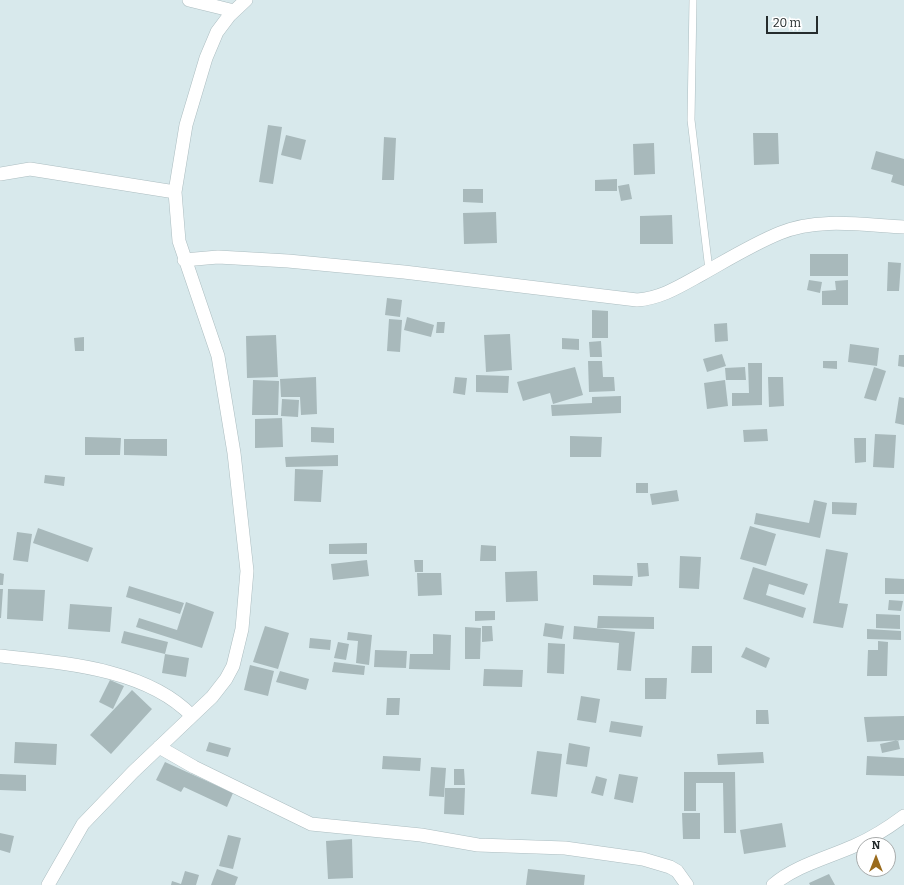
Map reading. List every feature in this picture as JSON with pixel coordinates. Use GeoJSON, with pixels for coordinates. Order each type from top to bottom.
{"type":"FeatureCollection","features":[{"type":"Feature","properties":{"kind":"street"},"geometry":{"type":"LineString","coordinates":[[189,0],[234,12]]}},
{"type":"Feature","properties":{"kind":"street"},"geometry":{"type":"LineString","coordinates":[[48,885],[83,824],[107,798],[212,697],[226,679],[233,666],[242,629],[247,571],[234,453],[218,356],[205,315],[184,260],[176,225],[175,192],[186,124],[206,58],[217,32],[246,0]]}},
{"type":"Feature","properties":{"kind":"street"},"geometry":{"type":"LineString","coordinates":[[0,174],[30,169],[175,192]]}},
{"type":"Feature","properties":{"kind":"street"},"geometry":{"type":"LineString","coordinates":[[184,260],[218,257],[288,261],[404,272],[637,300],[666,294],[780,233],[797,228],[819,224],[904,227]]}},
{"type":"Feature","properties":{"kind":"street"},"geometry":{"type":"LineString","coordinates":[[0,656],[75,665],[141,682],[181,705],[192,716]]}},
{"type":"Feature","properties":{"kind":"street"},"geometry":{"type":"LineString","coordinates":[[159,747],[194,767],[311,824],[421,835],[478,844],[565,848],[643,858],[660,862],[677,871],[687,885]]}},
{"type":"Feature","properties":{"kind":"street"},"geometry":{"type":"LineString","coordinates":[[773,885],[784,876],[855,846],[882,832],[904,816]]}},
{"type":"Feature","properties":{"kind":"lane"},"geometry":{"type":"LineString","coordinates":[[693,0],[691,120],[709,270]]}},
{"type":"Feature","properties":{"kind":"building"},"geometry":{"type":"Polygon","coordinates":[[[268,125],[282,127],[273,184],[259,182],[268,125]]]}},
{"type":"Feature","properties":{"kind":"building"},"geometry":{"type":"Polygon","coordinates":[[[753,133],[778,133],[779,164],[754,165],[753,133]]]}},
{"type":"Feature","properties":{"kind":"building"},"geometry":{"type":"Polygon","coordinates":[[[286,135],[306,140],[301,160],[281,155],[286,135]]]}},
{"type":"Feature","properties":{"kind":"building"},"geometry":{"type":"Polygon","coordinates":[[[384,137],[396,138],[394,180],[382,180],[384,137]]]}},
{"type":"Feature","properties":{"kind":"building"},"geometry":{"type":"Polygon","coordinates":[[[654,143],[655,174],[634,175],[633,144],[654,143]]]}},
{"type":"Feature","properties":{"kind":"building"},"geometry":{"type":"Polygon","coordinates":[[[876,151],[904,159],[904,186],[891,182],[893,175],[871,169],[876,151]]]}},
{"type":"Feature","properties":{"kind":"building"},"geometry":{"type":"Polygon","coordinates":[[[617,179],[617,191],[595,191],[595,180],[617,179]]]}},
{"type":"Feature","properties":{"kind":"building"},"geometry":{"type":"Polygon","coordinates":[[[629,184],[632,199],[621,201],[618,186],[629,184]]]}},
{"type":"Feature","properties":{"kind":"building"},"geometry":{"type":"Polygon","coordinates":[[[463,189],[483,189],[483,203],[463,202],[463,189]]]}},
{"type":"Feature","properties":{"kind":"building"},"geometry":{"type":"Polygon","coordinates":[[[496,212],[497,243],[464,244],[463,213],[496,212]]]}},
{"type":"Feature","properties":{"kind":"building"},"geometry":{"type":"Polygon","coordinates":[[[672,215],[673,244],[640,244],[640,216],[672,215]]]}},
{"type":"Feature","properties":{"kind":"building"},"geometry":{"type":"Polygon","coordinates":[[[810,254],[848,254],[848,276],[810,276],[810,254]]]}},
{"type":"Feature","properties":{"kind":"building"},"geometry":{"type":"Polygon","coordinates":[[[888,262],[901,263],[899,291],[887,291],[888,262]]]}},
{"type":"Feature","properties":{"kind":"building"},"geometry":{"type":"Polygon","coordinates":[[[809,280],[822,282],[820,293],[807,290],[809,280]]]}},
{"type":"Feature","properties":{"kind":"building"},"geometry":{"type":"Polygon","coordinates":[[[848,280],[848,305],[822,305],[822,291],[836,290],[835,281],[848,280]]]}},
{"type":"Feature","properties":{"kind":"building"},"geometry":{"type":"Polygon","coordinates":[[[387,298],[402,300],[400,317],[385,315],[387,298]]]}},
{"type":"Feature","properties":{"kind":"building"},"geometry":{"type":"Polygon","coordinates":[[[592,310],[608,311],[608,338],[592,338],[592,310]]]}},
{"type":"Feature","properties":{"kind":"building"},"geometry":{"type":"Polygon","coordinates":[[[407,317],[434,325],[431,337],[404,330],[407,317]]]}},
{"type":"Feature","properties":{"kind":"building"},"geometry":{"type":"Polygon","coordinates":[[[389,319],[402,320],[400,352],[387,351],[389,319]]]}},
{"type":"Feature","properties":{"kind":"building"},"geometry":{"type":"Polygon","coordinates":[[[437,322],[445,322],[444,333],[436,333],[437,322]]]}},
{"type":"Feature","properties":{"kind":"building"},"geometry":{"type":"Polygon","coordinates":[[[727,323],[728,341],[715,342],[714,324],[727,323]]]}},
{"type":"Feature","properties":{"kind":"building"},"geometry":{"type":"Polygon","coordinates":[[[510,334],[512,370],[486,372],[484,335],[510,334]]]}},
{"type":"Feature","properties":{"kind":"building"},"geometry":{"type":"Polygon","coordinates":[[[276,335],[278,377],[247,378],[246,336],[276,335]]]}},
{"type":"Feature","properties":{"kind":"building"},"geometry":{"type":"Polygon","coordinates":[[[84,337],[84,351],[75,351],[74,338],[84,337]]]}},
{"type":"Feature","properties":{"kind":"building"},"geometry":{"type":"Polygon","coordinates":[[[562,338],[579,339],[579,350],[562,349],[562,338]]]}},
{"type":"Feature","properties":{"kind":"building"},"geometry":{"type":"Polygon","coordinates":[[[601,341],[602,357],[590,357],[589,342],[601,341]]]}},
{"type":"Feature","properties":{"kind":"building"},"geometry":{"type":"Polygon","coordinates":[[[850,344],[879,348],[877,366],[848,362],[850,344]]]}},
{"type":"Feature","properties":{"kind":"building"},"geometry":{"type":"Polygon","coordinates":[[[722,354],[726,366],[707,372],[703,359],[722,354]]]}},
{"type":"Feature","properties":{"kind":"building"},"geometry":{"type":"Polygon","coordinates":[[[899,355],[904,355],[904,367],[898,366],[899,355]]]}},
{"type":"Feature","properties":{"kind":"building"},"geometry":{"type":"Polygon","coordinates":[[[588,361],[602,361],[603,377],[614,377],[615,391],[589,392],[588,361]]]}},
{"type":"Feature","properties":{"kind":"building"},"geometry":{"type":"Polygon","coordinates":[[[823,361],[837,361],[837,369],[823,368],[823,361]]]}},
{"type":"Feature","properties":{"kind":"building"},"geometry":{"type":"Polygon","coordinates":[[[748,363],[762,363],[762,405],[732,406],[732,393],[749,393],[748,363]]]}},
{"type":"Feature","properties":{"kind":"building"},"geometry":{"type":"Polygon","coordinates":[[[575,367],[583,395],[553,404],[550,393],[523,401],[517,382],[575,367]]]}},
{"type":"Feature","properties":{"kind":"building"},"geometry":{"type":"Polygon","coordinates":[[[745,367],[746,380],[726,380],[725,368],[745,367]]]}},
{"type":"Feature","properties":{"kind":"building"},"geometry":{"type":"Polygon","coordinates":[[[874,367],[886,371],[876,401],[864,398],[874,367]]]}},
{"type":"Feature","properties":{"kind":"building"},"geometry":{"type":"Polygon","coordinates":[[[476,375],[509,376],[508,393],[476,392],[476,375]]]}},
{"type":"Feature","properties":{"kind":"building"},"geometry":{"type":"Polygon","coordinates":[[[316,377],[317,414],[301,415],[300,397],[281,397],[280,379],[316,377]]]}},
{"type":"Feature","properties":{"kind":"building"},"geometry":{"type":"Polygon","coordinates":[[[455,377],[467,378],[465,395],[453,393],[455,377]]]}},
{"type":"Feature","properties":{"kind":"building"},"geometry":{"type":"Polygon","coordinates":[[[768,377],[783,377],[784,406],[769,407],[768,377]]]}},
{"type":"Feature","properties":{"kind":"building"},"geometry":{"type":"Polygon","coordinates":[[[253,380],[279,381],[278,415],[252,415],[253,380]]]}},
{"type":"Feature","properties":{"kind":"building"},"geometry":{"type":"Polygon","coordinates":[[[725,380],[728,406],[707,409],[704,383],[725,380]]]}},
{"type":"Feature","properties":{"kind":"building"},"geometry":{"type":"Polygon","coordinates":[[[621,396],[621,413],[552,416],[551,405],[592,403],[592,397],[621,396]]]}},
{"type":"Feature","properties":{"kind":"building"},"geometry":{"type":"Polygon","coordinates":[[[899,397],[904,398],[904,425],[895,423],[899,397]]]}},
{"type":"Feature","properties":{"kind":"building"},"geometry":{"type":"Polygon","coordinates":[[[282,399],[299,400],[298,417],[281,416],[282,399]]]}},
{"type":"Feature","properties":{"kind":"building"},"geometry":{"type":"Polygon","coordinates":[[[282,418],[283,447],[255,448],[255,419],[282,418]]]}},
{"type":"Feature","properties":{"kind":"building"},"geometry":{"type":"Polygon","coordinates":[[[311,427],[334,428],[334,443],[311,442],[311,427]]]}},
{"type":"Feature","properties":{"kind":"building"},"geometry":{"type":"Polygon","coordinates":[[[767,429],[768,441],[744,442],[743,430],[767,429]]]}},
{"type":"Feature","properties":{"kind":"building"},"geometry":{"type":"Polygon","coordinates":[[[875,434],[896,435],[894,468],[873,467],[875,434]]]}},
{"type":"Feature","properties":{"kind":"building"},"geometry":{"type":"Polygon","coordinates":[[[570,436],[602,437],[601,457],[570,457],[570,436]]]}},
{"type":"Feature","properties":{"kind":"building"},"geometry":{"type":"Polygon","coordinates":[[[85,437],[121,438],[120,455],[85,455],[85,437]]]}},
{"type":"Feature","properties":{"kind":"building"},"geometry":{"type":"Polygon","coordinates":[[[854,438],[866,438],[866,462],[855,463],[854,438]]]}},
{"type":"Feature","properties":{"kind":"building"},"geometry":{"type":"Polygon","coordinates":[[[124,439],[167,439],[167,456],[124,455],[124,439]]]}},
{"type":"Feature","properties":{"kind":"building"},"geometry":{"type":"Polygon","coordinates":[[[338,455],[338,466],[286,467],[285,457],[338,455]]]}},
{"type":"Feature","properties":{"kind":"building"},"geometry":{"type":"Polygon","coordinates":[[[295,469],[323,470],[321,502],[294,501],[295,469]]]}},
{"type":"Feature","properties":{"kind":"building"},"geometry":{"type":"Polygon","coordinates":[[[45,475],[65,477],[64,486],[44,483],[45,475]]]}},
{"type":"Feature","properties":{"kind":"building"},"geometry":{"type":"Polygon","coordinates":[[[636,483],[648,483],[648,493],[636,493],[636,483]]]}},
{"type":"Feature","properties":{"kind":"building"},"geometry":{"type":"Polygon","coordinates":[[[677,490],[679,501],[652,505],[650,494],[677,490]]]}},
{"type":"Feature","properties":{"kind":"building"},"geometry":{"type":"Polygon","coordinates":[[[814,500],[827,503],[820,538],[754,524],[756,513],[809,523],[814,500]]]}},
{"type":"Feature","properties":{"kind":"building"},"geometry":{"type":"Polygon","coordinates":[[[832,502],[857,503],[856,515],[832,514],[832,502]]]}},
{"type":"Feature","properties":{"kind":"building"},"geometry":{"type":"Polygon","coordinates":[[[750,526],[776,534],[766,566],[740,559],[750,526]]]}},
{"type":"Feature","properties":{"kind":"building"},"geometry":{"type":"Polygon","coordinates":[[[38,528],[93,548],[88,562],[33,543],[38,528]]]}},
{"type":"Feature","properties":{"kind":"building"},"geometry":{"type":"Polygon","coordinates":[[[17,532],[32,534],[28,562],[13,560],[17,532]]]}},
{"type":"Feature","properties":{"kind":"building"},"geometry":{"type":"Polygon","coordinates":[[[367,543],[367,554],[329,554],[329,544],[367,543]]]}},
{"type":"Feature","properties":{"kind":"building"},"geometry":{"type":"Polygon","coordinates":[[[481,545],[496,546],[496,561],[480,561],[481,545]]]}},
{"type":"Feature","properties":{"kind":"building"},"geometry":{"type":"Polygon","coordinates":[[[826,549],[848,553],[839,603],[848,604],[843,628],[813,623],[826,549]]]}},
{"type":"Feature","properties":{"kind":"building"},"geometry":{"type":"Polygon","coordinates":[[[680,556],[701,557],[699,589],[679,588],[680,556]]]}},
{"type":"Feature","properties":{"kind":"building"},"geometry":{"type":"Polygon","coordinates":[[[367,560],[369,576],[333,580],[331,564],[367,560]]]}},
{"type":"Feature","properties":{"kind":"building"},"geometry":{"type":"Polygon","coordinates":[[[414,560],[423,560],[423,572],[415,572],[414,560]]]}},
{"type":"Feature","properties":{"kind":"building"},"geometry":{"type":"Polygon","coordinates":[[[637,563],[648,563],[649,576],[638,577],[637,563]]]}},
{"type":"Feature","properties":{"kind":"building"},"geometry":{"type":"Polygon","coordinates":[[[753,567],[808,584],[804,595],[769,584],[766,595],[806,608],[803,618],[743,599],[753,567]]]}},
{"type":"Feature","properties":{"kind":"building"},"geometry":{"type":"Polygon","coordinates":[[[537,571],[538,601],[506,602],[505,572],[537,571]]]}},
{"type":"Feature","properties":{"kind":"building"},"geometry":{"type":"Polygon","coordinates":[[[0,573],[4,574],[3,585],[0,585],[0,573]]]}},
{"type":"Feature","properties":{"kind":"building"},"geometry":{"type":"Polygon","coordinates":[[[417,573],[441,573],[442,595],[418,596],[417,573]]]}},
{"type":"Feature","properties":{"kind":"building"},"geometry":{"type":"Polygon","coordinates":[[[593,575],[633,576],[632,586],[593,585],[593,575]]]}},
{"type":"Feature","properties":{"kind":"building"},"geometry":{"type":"Polygon","coordinates":[[[885,578],[904,579],[904,594],[885,594],[885,578]]]}},
{"type":"Feature","properties":{"kind":"building"},"geometry":{"type":"Polygon","coordinates":[[[129,586],[184,603],[180,614],[126,597],[129,586]]]}},
{"type":"Feature","properties":{"kind":"building"},"geometry":{"type":"Polygon","coordinates":[[[0,589],[3,589],[1,618],[0,618],[0,589]]]}},
{"type":"Feature","properties":{"kind":"building"},"geometry":{"type":"Polygon","coordinates":[[[8,589],[45,590],[43,621],[7,619],[8,589]]]}},
{"type":"Feature","properties":{"kind":"building"},"geometry":{"type":"Polygon","coordinates":[[[889,600],[903,601],[901,611],[888,610],[889,600]]]}},
{"type":"Feature","properties":{"kind":"building"},"geometry":{"type":"Polygon","coordinates":[[[186,602],[214,612],[202,648],[136,627],[139,618],[177,630],[186,602]]]}},
{"type":"Feature","properties":{"kind":"building"},"geometry":{"type":"Polygon","coordinates":[[[70,604],[112,607],[110,632],[68,629],[70,604]]]}},
{"type":"Feature","properties":{"kind":"building"},"geometry":{"type":"Polygon","coordinates":[[[475,611],[495,611],[495,620],[475,621],[475,611]]]}},
{"type":"Feature","properties":{"kind":"building"},"geometry":{"type":"Polygon","coordinates":[[[876,614],[900,615],[900,629],[876,628],[876,614]]]}},
{"type":"Feature","properties":{"kind":"building"},"geometry":{"type":"Polygon","coordinates":[[[598,616],[654,617],[654,629],[597,628],[598,616]]]}},
{"type":"Feature","properties":{"kind":"building"},"geometry":{"type":"Polygon","coordinates":[[[545,623],[564,626],[562,639],[543,636],[545,623]]]}},
{"type":"Feature","properties":{"kind":"building"},"geometry":{"type":"Polygon","coordinates":[[[265,626],[289,633],[278,669],[253,662],[265,626]]]}},
{"type":"Feature","properties":{"kind":"building"},"geometry":{"type":"Polygon","coordinates":[[[482,626],[492,626],[493,641],[482,642],[482,626]]]}},
{"type":"Feature","properties":{"kind":"building"},"geometry":{"type":"Polygon","coordinates":[[[574,626],[635,632],[631,671],[617,670],[619,643],[573,639],[574,626]]]}},
{"type":"Feature","properties":{"kind":"building"},"geometry":{"type":"Polygon","coordinates":[[[465,627],[481,628],[480,659],[465,659],[465,627]]]}},
{"type":"Feature","properties":{"kind":"building"},"geometry":{"type":"Polygon","coordinates":[[[867,629],[901,631],[901,640],[867,639],[867,629]]]}},
{"type":"Feature","properties":{"kind":"building"},"geometry":{"type":"Polygon","coordinates":[[[124,631],[168,642],[165,654],[121,643],[124,631]]]}},
{"type":"Feature","properties":{"kind":"building"},"geometry":{"type":"Polygon","coordinates":[[[348,632],[372,635],[369,665],[356,663],[358,641],[347,640],[348,632]]]}},
{"type":"Feature","properties":{"kind":"building"},"geometry":{"type":"Polygon","coordinates":[[[433,634],[451,635],[450,670],[409,669],[410,654],[433,654],[433,634]]]}},
{"type":"Feature","properties":{"kind":"building"},"geometry":{"type":"Polygon","coordinates":[[[310,638],[331,640],[330,650],[309,648],[310,638]]]}},
{"type":"Feature","properties":{"kind":"building"},"geometry":{"type":"Polygon","coordinates":[[[878,641],[888,642],[887,676],[867,676],[868,650],[878,650],[878,641]]]}},
{"type":"Feature","properties":{"kind":"building"},"geometry":{"type":"Polygon","coordinates":[[[338,642],[349,644],[346,660],[334,658],[338,642]]]}},
{"type":"Feature","properties":{"kind":"building"},"geometry":{"type":"Polygon","coordinates":[[[548,643],[565,644],[564,674],[547,673],[548,643]]]}},
{"type":"Feature","properties":{"kind":"building"},"geometry":{"type":"Polygon","coordinates":[[[692,646],[712,646],[712,673],[691,673],[692,646]]]}},
{"type":"Feature","properties":{"kind":"building"},"geometry":{"type":"Polygon","coordinates":[[[746,647],[770,658],[766,668],[741,657],[746,647]]]}},
{"type":"Feature","properties":{"kind":"building"},"geometry":{"type":"Polygon","coordinates":[[[375,650],[407,651],[406,668],[374,667],[375,650]]]}},
{"type":"Feature","properties":{"kind":"building"},"geometry":{"type":"Polygon","coordinates":[[[165,654],[189,658],[186,677],[162,673],[165,654]]]}},
{"type":"Feature","properties":{"kind":"building"},"geometry":{"type":"Polygon","coordinates":[[[334,662],[365,666],[364,675],[332,672],[334,662]]]}},
{"type":"Feature","properties":{"kind":"building"},"geometry":{"type":"Polygon","coordinates":[[[250,665],[274,671],[268,696],[244,690],[250,665]]]}},
{"type":"Feature","properties":{"kind":"building"},"geometry":{"type":"Polygon","coordinates":[[[484,669],[523,670],[522,687],[483,686],[484,669]]]}},
{"type":"Feature","properties":{"kind":"building"},"geometry":{"type":"Polygon","coordinates":[[[280,671],[309,679],[306,690],[276,682],[280,671]]]}},
{"type":"Feature","properties":{"kind":"building"},"geometry":{"type":"Polygon","coordinates":[[[645,678],[667,678],[666,699],[645,699],[645,678]]]}},
{"type":"Feature","properties":{"kind":"building"},"geometry":{"type":"Polygon","coordinates":[[[110,680],[124,686],[113,709],[99,702],[110,680]]]}},
{"type":"Feature","properties":{"kind":"building"},"geometry":{"type":"Polygon","coordinates":[[[132,690],[152,709],[111,754],[90,735],[132,690]]]}},
{"type":"Feature","properties":{"kind":"building"},"geometry":{"type":"Polygon","coordinates":[[[581,696],[600,699],[596,723],[577,720],[581,696]]]}},
{"type":"Feature","properties":{"kind":"building"},"geometry":{"type":"Polygon","coordinates":[[[387,698],[400,698],[399,715],[386,715],[387,698]]]}},
{"type":"Feature","properties":{"kind":"building"},"geometry":{"type":"Polygon","coordinates":[[[756,710],[768,710],[769,724],[756,724],[756,710]]]}},
{"type":"Feature","properties":{"kind":"building"},"geometry":{"type":"Polygon","coordinates":[[[904,716],[904,740],[867,742],[864,717],[904,716]]]}},
{"type":"Feature","properties":{"kind":"building"},"geometry":{"type":"Polygon","coordinates":[[[611,721],[643,726],[641,737],[609,732],[611,721]]]}},
{"type":"Feature","properties":{"kind":"building"},"geometry":{"type":"Polygon","coordinates":[[[898,740],[900,749],[882,753],[880,744],[898,740]]]}},
{"type":"Feature","properties":{"kind":"building"},"geometry":{"type":"Polygon","coordinates":[[[15,742],[57,744],[56,765],[14,763],[15,742]]]}},
{"type":"Feature","properties":{"kind":"building"},"geometry":{"type":"Polygon","coordinates":[[[209,742],[231,748],[228,757],[206,751],[209,742]]]}},
{"type":"Feature","properties":{"kind":"building"},"geometry":{"type":"Polygon","coordinates":[[[569,743],[590,747],[587,767],[566,764],[569,743]]]}},
{"type":"Feature","properties":{"kind":"building"},"geometry":{"type":"Polygon","coordinates":[[[537,751],[562,754],[557,797],[531,794],[537,751]]]}},
{"type":"Feature","properties":{"kind":"building"},"geometry":{"type":"Polygon","coordinates":[[[763,752],[764,763],[718,765],[717,754],[763,752]]]}},
{"type":"Feature","properties":{"kind":"building"},"geometry":{"type":"Polygon","coordinates":[[[383,756],[421,758],[420,771],[382,769],[383,756]]]}},
{"type":"Feature","properties":{"kind":"building"},"geometry":{"type":"Polygon","coordinates":[[[867,756],[904,758],[904,776],[866,775],[867,756]]]}},
{"type":"Feature","properties":{"kind":"building"},"geometry":{"type":"Polygon","coordinates":[[[165,762],[233,793],[227,807],[184,787],[181,792],[156,780],[165,762]]]}},
{"type":"Feature","properties":{"kind":"building"},"geometry":{"type":"Polygon","coordinates":[[[431,767],[446,768],[444,797],[429,796],[431,767]]]}},
{"type":"Feature","properties":{"kind":"building"},"geometry":{"type":"Polygon","coordinates":[[[454,769],[464,769],[465,785],[454,785],[454,769]]]}},
{"type":"Feature","properties":{"kind":"building"},"geometry":{"type":"Polygon","coordinates":[[[684,772],[735,772],[736,833],[724,833],[723,783],[696,783],[696,811],[684,811],[684,772]]]}},
{"type":"Feature","properties":{"kind":"building"},"geometry":{"type":"Polygon","coordinates":[[[0,774],[26,775],[26,791],[0,790],[0,774]]]}},
{"type":"Feature","properties":{"kind":"building"},"geometry":{"type":"Polygon","coordinates":[[[619,774],[638,777],[633,803],[614,799],[619,774]]]}},
{"type":"Feature","properties":{"kind":"building"},"geometry":{"type":"Polygon","coordinates":[[[596,776],[607,779],[603,796],[591,793],[596,776]]]}},
{"type":"Feature","properties":{"kind":"building"},"geometry":{"type":"Polygon","coordinates":[[[445,788],[465,788],[464,815],[444,814],[445,788]]]}},
{"type":"Feature","properties":{"kind":"building"},"geometry":{"type":"Polygon","coordinates":[[[682,813],[700,813],[700,839],[683,839],[682,813]]]}},
{"type":"Feature","properties":{"kind":"building"},"geometry":{"type":"Polygon","coordinates":[[[782,823],[786,847],[744,854],[740,830],[782,823]]]}},
{"type":"Feature","properties":{"kind":"building"},"geometry":{"type":"Polygon","coordinates":[[[0,833],[14,836],[10,853],[0,850],[0,833]]]}},
{"type":"Feature","properties":{"kind":"building"},"geometry":{"type":"Polygon","coordinates":[[[228,835],[241,838],[233,869],[219,866],[228,835]]]}},
{"type":"Feature","properties":{"kind":"building"},"geometry":{"type":"Polygon","coordinates":[[[352,839],[353,878],[328,879],[326,841],[352,839]]]}},
{"type":"Feature","properties":{"kind":"building"},"geometry":{"type":"Polygon","coordinates":[[[217,869],[238,877],[235,885],[211,885],[217,869]]]}},
{"type":"Feature","properties":{"kind":"building"},"geometry":{"type":"Polygon","coordinates":[[[528,869],[585,875],[584,885],[526,885],[528,869]]]}},
{"type":"Feature","properties":{"kind":"building"},"geometry":{"type":"Polygon","coordinates":[[[185,871],[199,875],[196,885],[171,885],[172,881],[181,884],[185,871]]]}},
{"type":"Feature","properties":{"kind":"building"},"geometry":{"type":"Polygon","coordinates":[[[829,874],[835,885],[810,885],[809,883],[829,874]]]}}]}
